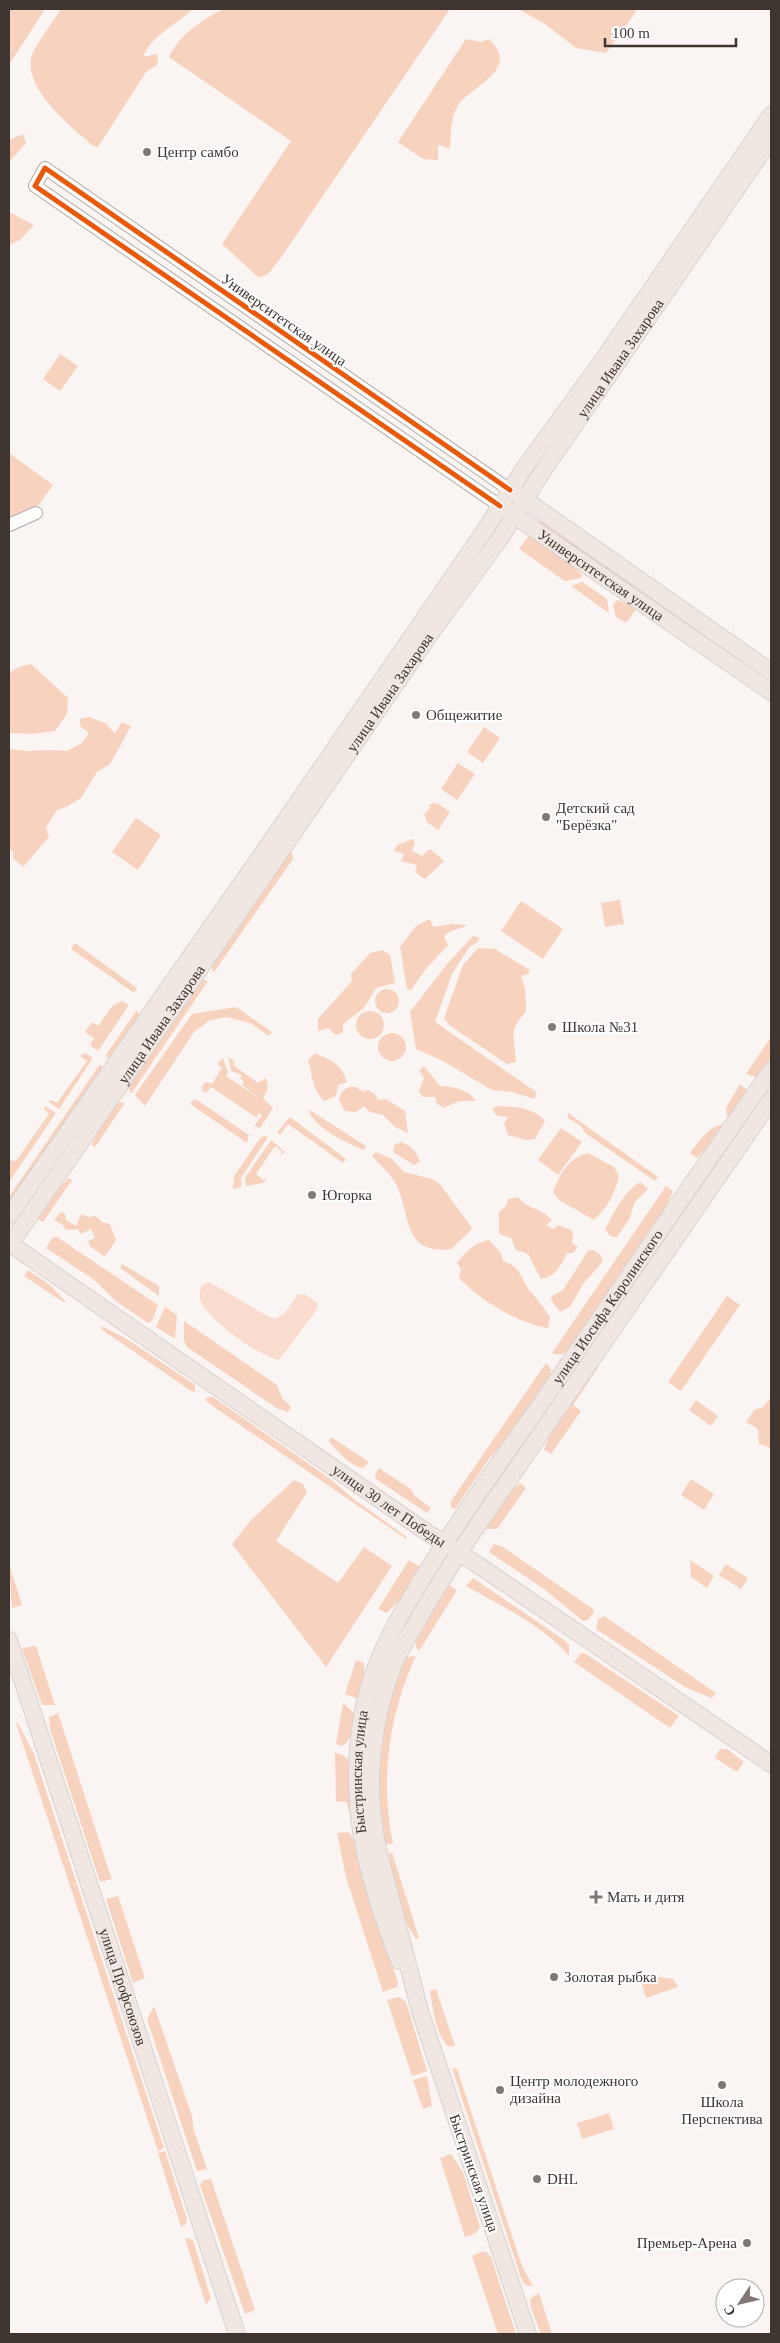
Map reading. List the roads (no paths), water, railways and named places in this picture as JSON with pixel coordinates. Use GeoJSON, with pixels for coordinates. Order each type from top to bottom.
{"type":"FeatureCollection","features":[{"type":"Feature","properties":{"kind":"main road","name":"улица Ивана Захарова"},"geometry":{"type":"LineString","coordinates":[[9,1216],[274,837],[510,490],[771,115]]}},
{"type":"Feature","properties":{"kind":"main road","name":"улица Ивана Захарова"},"geometry":{"type":"LineString","coordinates":[[9,1244],[514,516],[771,139]]}},
{"type":"Feature","properties":{"kind":"main road","name":"Университетская улица"},"geometry":{"type":"LineString","coordinates":[[510,490],[771,672]]}},
{"type":"Feature","properties":{"kind":"main road","name":"Университетская улица"},"geometry":{"type":"LineString","coordinates":[[500,506],[771,692]]}},
{"type":"Feature","properties":{"kind":"main road","name":"улица Иосифа Каролинского"},"geometry":{"type":"LineString","coordinates":[[444,1543],[500,1458],[527,1424],[771,1070]]}},
{"type":"Feature","properties":{"kind":"main road","name":"улица Иосифа Каролинского"},"geometry":{"type":"LineString","coordinates":[[460,1553],[771,1100]]}},
{"type":"Feature","properties":{"kind":"main road","name":"улица 30 лет Победы"},"geometry":{"type":"LineString","coordinates":[[9,1244],[444,1543],[771,1764]]}},
{"type":"Feature","properties":{"kind":"main road","name":"Быстринская улица"},"geometry":{"type":"LineString","coordinates":[[444,1543],[396,1620],[376,1666],[364,1710],[357,1765],[359,1830],[389,1935],[420,2011],[528,2334]]}},
{"type":"Feature","properties":{"kind":"main road","name":"Быстринская улица"},"geometry":{"type":"LineString","coordinates":[[420,2011],[373,1829],[372,1759],[380,1705],[392,1670],[427,1604],[460,1553]]}},
{"type":"Feature","properties":{"kind":"main road","name":"улица Профсоюзов"},"geometry":{"type":"LineString","coordinates":[[9,1640],[237,2334]]}},
{"type":"Feature","properties":{"kind":"street","name":"Университетская улица"},"geometry":{"type":"LineString","coordinates":[[500,506],[35,186],[45,168],[510,490]]}},
{"type":"Feature","properties":{"kind":"street"},"geometry":{"type":"LineString","coordinates":[[9,525],[36,513]]}},
{"type":"Feature","properties":{"kind":"place","name":"Центр самбо"},"geometry":{"type":"Point","coordinates":[147,152]}},
{"type":"Feature","properties":{"kind":"place","name":"Общежитие"},"geometry":{"type":"Point","coordinates":[416,715]}},
{"type":"Feature","properties":{"kind":"place","name":"Детский сад \"Берёзка\""},"geometry":{"type":"Point","coordinates":[546,817]}},
{"type":"Feature","properties":{"kind":"place","name":"Школа №31"},"geometry":{"type":"Point","coordinates":[552,1027]}},
{"type":"Feature","properties":{"kind":"place","name":"Югорка"},"geometry":{"type":"Point","coordinates":[312,1195]}},
{"type":"Feature","properties":{"kind":"place","name":"Мать и дитя"},"geometry":{"type":"Point","coordinates":[596,1897]}},
{"type":"Feature","properties":{"kind":"place","name":"Золотая рыбка"},"geometry":{"type":"Point","coordinates":[554,1977]}},
{"type":"Feature","properties":{"kind":"place","name":"Школа Перспектива"},"geometry":{"type":"Point","coordinates":[722,2085]}},
{"type":"Feature","properties":{"kind":"place","name":"Центр молодежного дизайна"},"geometry":{"type":"Point","coordinates":[500,2090]}},
{"type":"Feature","properties":{"kind":"place","name":"DHL"},"geometry":{"type":"Point","coordinates":[537,2179]}},
{"type":"Feature","properties":{"kind":"place","name":"Премьер-Арена"},"geometry":{"type":"Point","coordinates":[747,2243]}}]}
